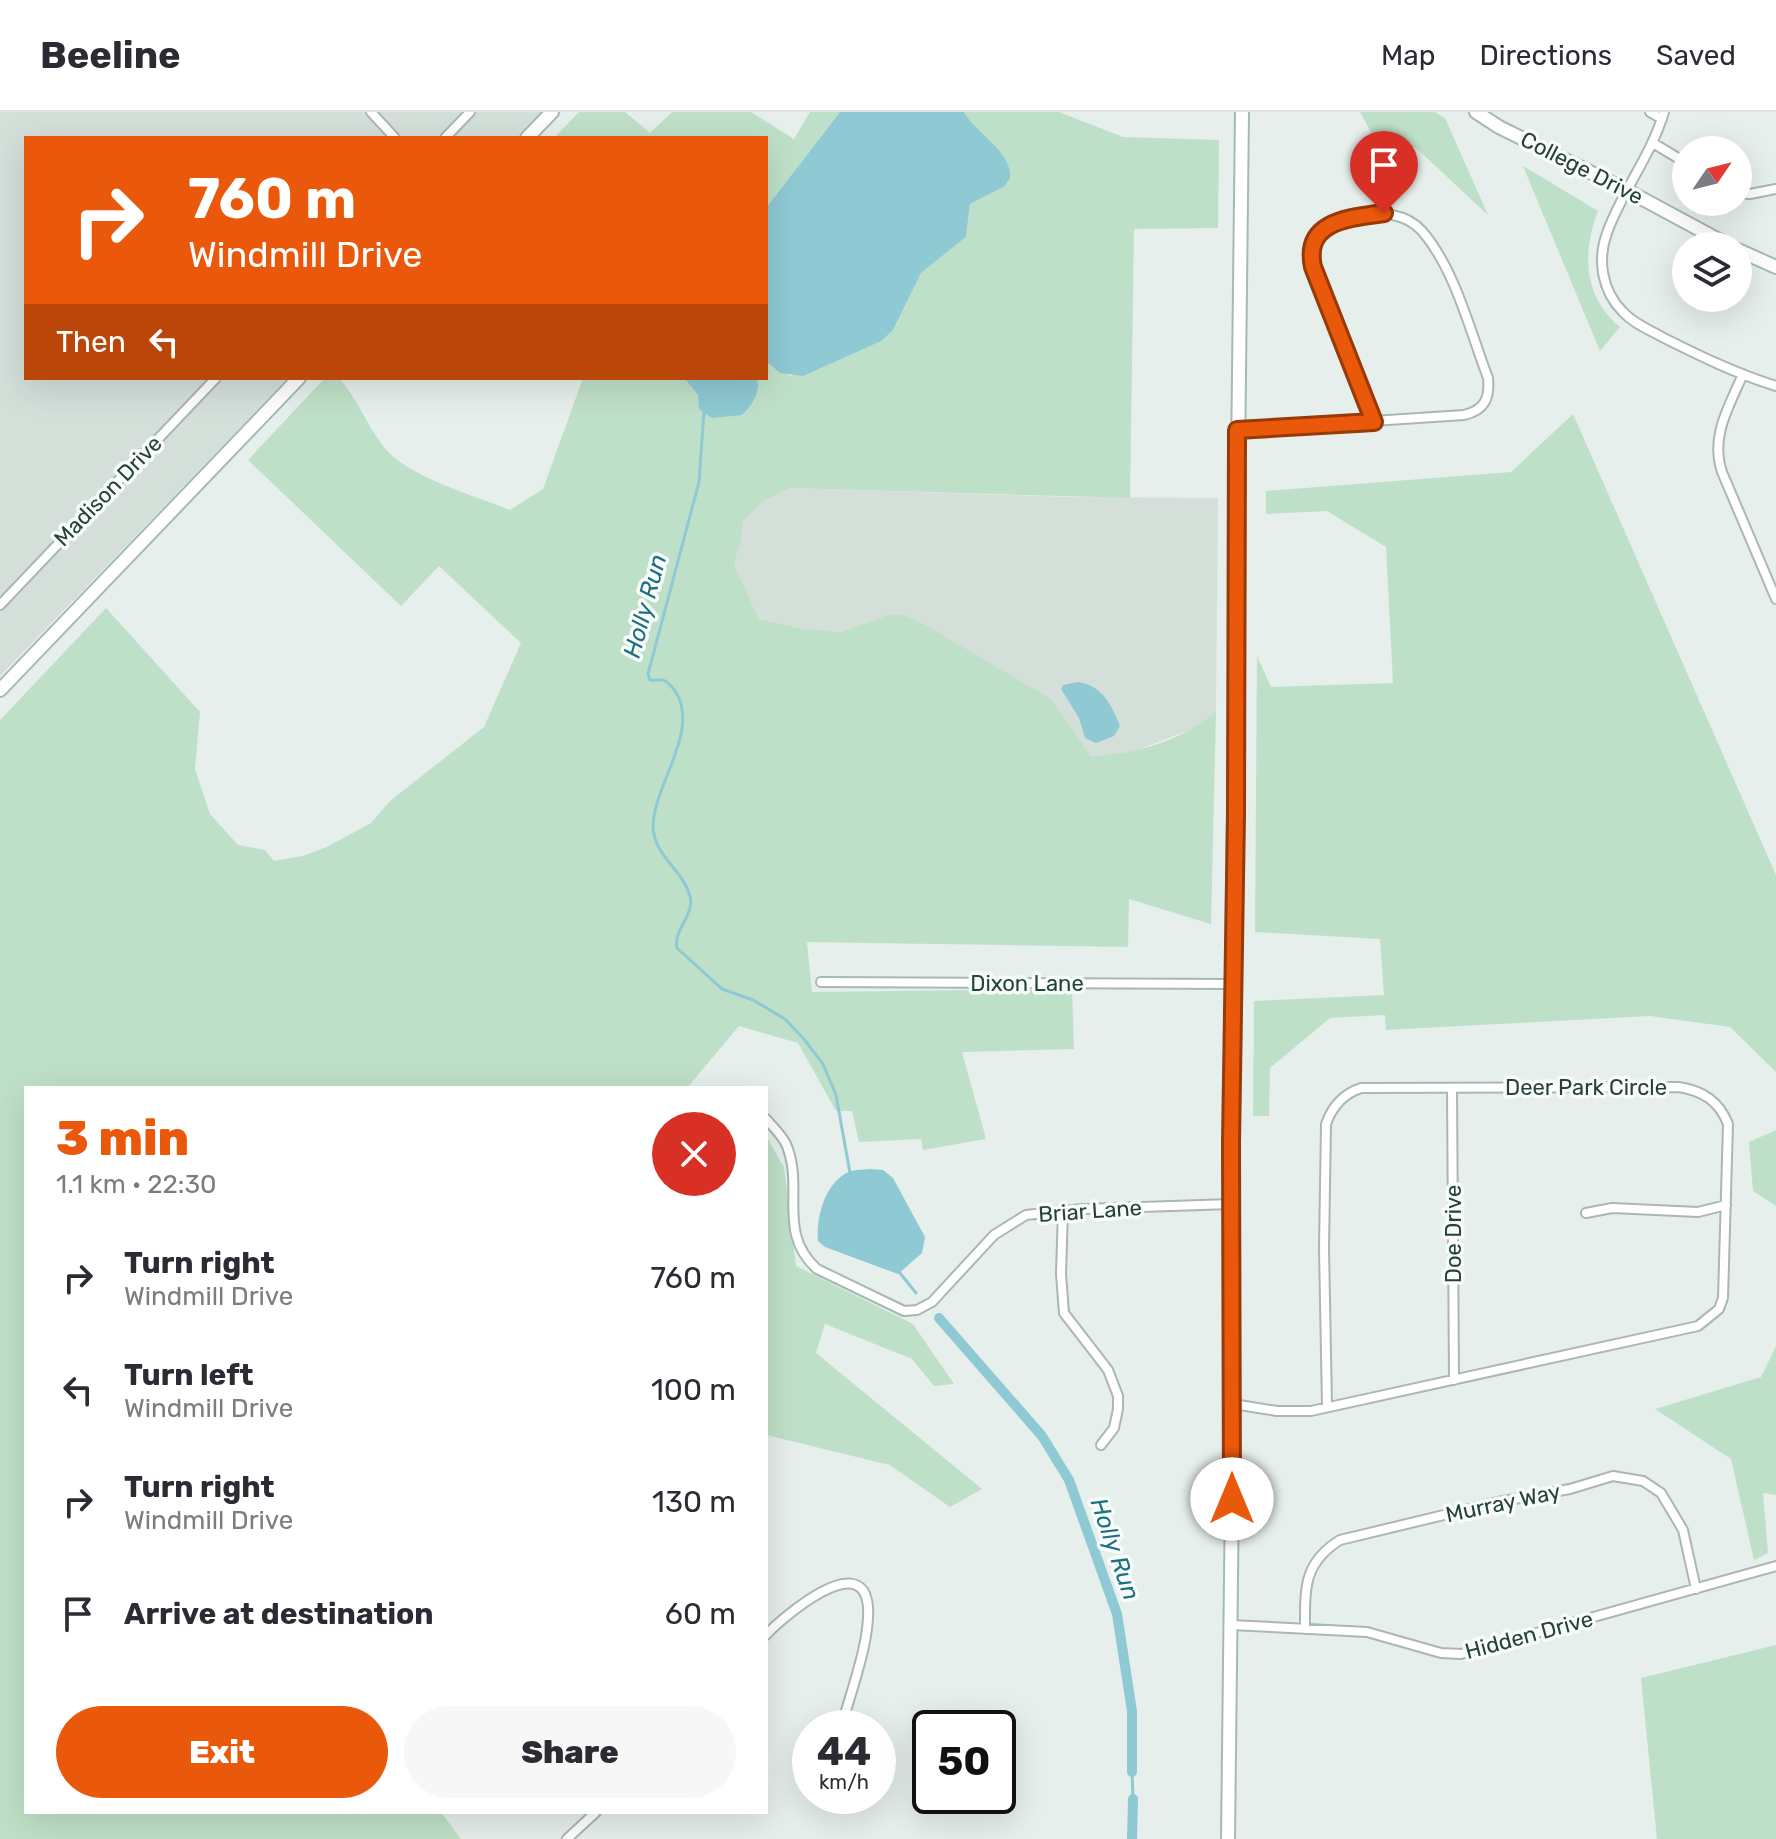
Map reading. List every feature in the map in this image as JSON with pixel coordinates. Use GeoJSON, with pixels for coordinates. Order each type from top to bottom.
{"type":"FeatureCollection","features":[{"type":"Feature","properties":{"kind":"main road"},"geometry":{"type":"LineString","coordinates":[[529,136],[552,112]]}},
{"type":"Feature","properties":{"kind":"main road"},"geometry":{"type":"LineString","coordinates":[[1228,1839],[1233,1404],[1232,984],[1242,112]]}},
{"type":"Feature","properties":{"kind":"main road","name":"College Drive"},"geometry":{"type":"LineString","coordinates":[[1476,112],[1499,127],[1704,232]]}},
{"type":"Feature","properties":{"kind":"main road"},"geometry":{"type":"LineString","coordinates":[[1752,256],[1776,267]]}},
{"type":"Feature","properties":{"kind":"main road"},"geometry":{"type":"LineString","coordinates":[[0,690],[297,380]]}},
{"type":"Feature","properties":{"kind":"street"},"geometry":{"type":"LineString","coordinates":[[371,112],[393,136]]}},
{"type":"Feature","properties":{"kind":"street"},"geometry":{"type":"LineString","coordinates":[[447,136],[470,112]]}},
{"type":"Feature","properties":{"kind":"street"},"geometry":{"type":"LineString","coordinates":[[1650,112],[1663,116],[1653,143],[1609,227],[1603,247],[1603,276],[1610,296],[1633,321],[1708,360],[1776,386]]}},
{"type":"Feature","properties":{"kind":"street"},"geometry":{"type":"LineString","coordinates":[[1653,143],[1672,155]]}},
{"type":"Feature","properties":{"kind":"street"},"geometry":{"type":"LineString","coordinates":[[1752,194],[1776,189]]}},
{"type":"Feature","properties":{"kind":"street"},"geometry":{"type":"LineString","coordinates":[[1237,430],[1374,422],[1464,415],[1473,413],[1486,403],[1490,391],[1488,378],[1443,260],[1411,220],[1384,213],[1342,219],[1330,224],[1321,231],[1311,248],[1313,267],[1374,422]]}},
{"type":"Feature","properties":{"kind":"street"},"geometry":{"type":"LineString","coordinates":[[1743,374],[1720,428],[1717,452],[1722,472],[1776,599]]}},
{"type":"Feature","properties":{"kind":"street","name":"Madison Drive"},"geometry":{"type":"LineString","coordinates":[[0,605],[214,380]]}},
{"type":"Feature","properties":{"kind":"street","name":"Dixon Lane"},"geometry":{"type":"LineString","coordinates":[[821,982],[1232,984]]}},
{"type":"Feature","properties":{"kind":"street","name":"Deer Park Circle"},"geometry":{"type":"LineString","coordinates":[[1233,1404],[1277,1411],[1311,1411],[1698,1326],[1719,1309],[1723,1298],[1728,1124],[1719,1107],[1696,1090],[1679,1087],[1361,1088],[1343,1096],[1326,1124],[1324,1248],[1327,1406]]}},
{"type":"Feature","properties":{"kind":"street","name":"Doe Drive"},"geometry":{"type":"LineString","coordinates":[[1452,1088],[1454,1380]]}},
{"type":"Feature","properties":{"kind":"street","name":"Briar Lane"},"geometry":{"type":"LineString","coordinates":[[768,1121],[779,1133],[789,1154],[793,1171],[793,1231],[805,1258],[817,1269],[845,1284],[904,1311],[917,1310],[935,1299],[994,1235],[1026,1215],[1063,1210],[1231,1204]]}},
{"type":"Feature","properties":{"kind":"street"},"geometry":{"type":"LineString","coordinates":[[1586,1213],[1612,1208],[1698,1212],[1726,1205]]}},
{"type":"Feature","properties":{"kind":"street"},"geometry":{"type":"LineString","coordinates":[[1063,1210],[1061,1274],[1064,1313],[1108,1370],[1118,1396],[1114,1428],[1101,1445]]}},
{"type":"Feature","properties":{"kind":"street","name":"Murray Way"},"geometry":{"type":"LineString","coordinates":[[1305,1629],[1309,1574],[1322,1552],[1340,1540],[1498,1502],[1570,1489],[1613,1476],[1643,1481],[1661,1493],[1683,1530],[1696,1589]]}},
{"type":"Feature","properties":{"kind":"street","name":"Hidden Drive"},"geometry":{"type":"LineString","coordinates":[[1231,1625],[1367,1632],[1441,1653],[1461,1654],[1776,1566]]}},
{"type":"Feature","properties":{"kind":"street"},"geometry":{"type":"LineString","coordinates":[[768,1633],[784,1617],[831,1587],[857,1587],[867,1602],[868,1615],[846,1710]]}},
{"type":"Feature","properties":{"kind":"street"},"geometry":{"type":"LineString","coordinates":[[567,1839],[594,1814]]}},
{"type":"Feature","properties":{"kind":"shaded area"},"geometry":{"type":"Polygon","coordinates":[[[0,112],[543,112],[520,136],[24,136],[24,380],[286,380],[0,676],[0,112]]]}},
{"type":"Feature","properties":{"kind":"shaded area"},"geometry":{"type":"Polygon","coordinates":[[[790,488],[1069,497],[1218,498],[1216,711],[1200,726],[1137,750],[1091,756],[1050,699],[905,615],[889,615],[841,632],[800,628],[759,619],[734,564],[741,542],[743,520],[764,501],[790,488]]]}},
{"type":"Feature","properties":{"kind":"green space"},"geometry":{"type":"Polygon","coordinates":[[[579,112],[625,112],[650,133],[672,112],[751,112],[794,139],[810,112],[840,112],[768,205],[768,136],[556,136],[579,112]]]}},
{"type":"Feature","properties":{"kind":"green space"},"geometry":{"type":"Polygon","coordinates":[[[964,112],[1059,112],[1123,137],[1219,140],[1218,228],[1134,229],[1130,498],[790,488],[764,501],[743,521],[734,564],[759,619],[800,628],[841,632],[888,615],[905,615],[928,626],[1051,699],[1091,756],[1124,753],[1158,744],[1189,730],[1216,711],[1211,924],[1129,899],[1128,947],[807,942],[812,992],[1072,989],[1074,1049],[962,1052],[986,1139],[923,1150],[921,1139],[859,1142],[852,1111],[836,1111],[798,1043],[739,1026],[689,1086],[24,1086],[24,1814],[442,1814],[461,1839],[0,1839],[0,720],[106,608],[200,712],[195,769],[210,814],[238,845],[265,850],[274,861],[303,856],[327,847],[371,823],[390,801],[484,727],[521,643],[439,566],[401,606],[248,460],[323,380],[341,380],[383,446],[408,467],[442,484],[510,510],[543,489],[582,380],[686,380],[716,418],[754,380],[768,380],[768,362],[790,376],[893,330],[921,273],[966,237],[970,204],[1008,183],[964,112]]]}},
{"type":"Feature","properties":{"kind":"green space"},"geometry":{"type":"Polygon","coordinates":[[[1360,112],[1435,112],[1445,118],[1488,215],[1415,147],[1379,147],[1360,112]]]}},
{"type":"Feature","properties":{"kind":"green space"},"geometry":{"type":"Polygon","coordinates":[[[1523,166],[1598,211],[1589,242],[1589,273],[1599,302],[1620,327],[1600,351],[1523,166]]]}},
{"type":"Feature","properties":{"kind":"green space"},"geometry":{"type":"Polygon","coordinates":[[[1573,414],[1776,875],[1776,1072],[1730,1027],[1650,1016],[1386,1030],[1385,1015],[1330,1018],[1270,1068],[1269,1116],[1253,1116],[1254,1001],[1384,995],[1380,939],[1255,932],[1257,656],[1271,687],[1393,683],[1386,547],[1327,511],[1266,514],[1266,491],[1511,472],[1573,414]]]}},
{"type":"Feature","properties":{"kind":"green space"},"geometry":{"type":"Polygon","coordinates":[[[1776,1130],[1776,1206],[1753,1191],[1749,1142],[1776,1130]]]}},
{"type":"Feature","properties":{"kind":"green space"},"geometry":{"type":"Polygon","coordinates":[[[768,1139],[784,1167],[796,1266],[913,1324],[954,1384],[934,1386],[912,1359],[825,1324],[816,1353],[982,1489],[950,1507],[890,1465],[768,1435],[768,1139]]]}},
{"type":"Feature","properties":{"kind":"green space"},"geometry":{"type":"Polygon","coordinates":[[[1776,1346],[1776,1495],[1763,1493],[1768,1553],[1754,1560],[1731,1459],[1655,1409],[1761,1377],[1776,1346]]]}},
{"type":"Feature","properties":{"kind":"green space"},"geometry":{"type":"Polygon","coordinates":[[[1776,1645],[1776,1839],[1657,1839],[1641,1678],[1776,1645]]]}},
{"type":"Feature","properties":{"kind":"water"},"geometry":{"type":"Polygon","coordinates":[[[840,112],[964,112],[999,151],[1009,168],[1010,178],[1005,186],[970,204],[966,237],[921,273],[893,330],[881,341],[803,376],[780,373],[768,363],[768,205],[840,112]]]}},
{"type":"Feature","properties":{"kind":"water"},"geometry":{"type":"Polygon","coordinates":[[[686,380],[757,380],[757,393],[742,415],[712,418],[699,409],[698,395],[686,380]]]}},
{"type":"Feature","properties":{"kind":"water"},"geometry":{"type":"Polygon","coordinates":[[[1078,682],[1094,687],[1109,703],[1120,726],[1114,736],[1096,743],[1085,738],[1079,718],[1061,689],[1063,685],[1078,682]]]}},
{"type":"Feature","properties":{"kind":"water"},"geometry":{"type":"Polygon","coordinates":[[[883,1170],[893,1178],[925,1237],[922,1253],[898,1274],[825,1247],[818,1241],[820,1213],[832,1186],[848,1172],[883,1170]]]}},
{"type":"Feature","properties":{"kind":"waterway","name":"Holly Run"},"geometry":{"type":"LineString","coordinates":[[704,412],[699,482],[648,674],[650,680],[664,680],[675,691],[682,706],[683,723],[655,810],[654,836],[690,896],[690,910],[678,935],[677,948],[722,989],[753,1000],[785,1019],[823,1064],[836,1095],[850,1173]]}},
{"type":"Feature","properties":{"kind":"waterway","name":"Holly Run"},"geometry":{"type":"LineString","coordinates":[[900,1273],[916,1293]]}},
{"type":"Feature","properties":{"kind":"waterway","name":"Holly Run"},"geometry":{"type":"LineString","coordinates":[[939,1318],[1042,1436],[1069,1480],[1117,1614],[1132,1711],[1132,1772]]}},
{"type":"Feature","properties":{"kind":"waterway","name":"Holly Run"},"geometry":{"type":"LineString","coordinates":[[1132,1772],[1133,1799]]}},
{"type":"Feature","properties":{"kind":"waterway","name":"Holly Run"},"geometry":{"type":"LineString","coordinates":[[1132,1839],[1133,1799]]}},
{"type":"Feature","properties":{"kind":"route"},"geometry":{"type":"LineString","coordinates":[[1232,1499],[1231,1143],[1237,430],[1374,422],[1313,267],[1311,248],[1321,231],[1330,224],[1342,219],[1384,213]]}}]}
